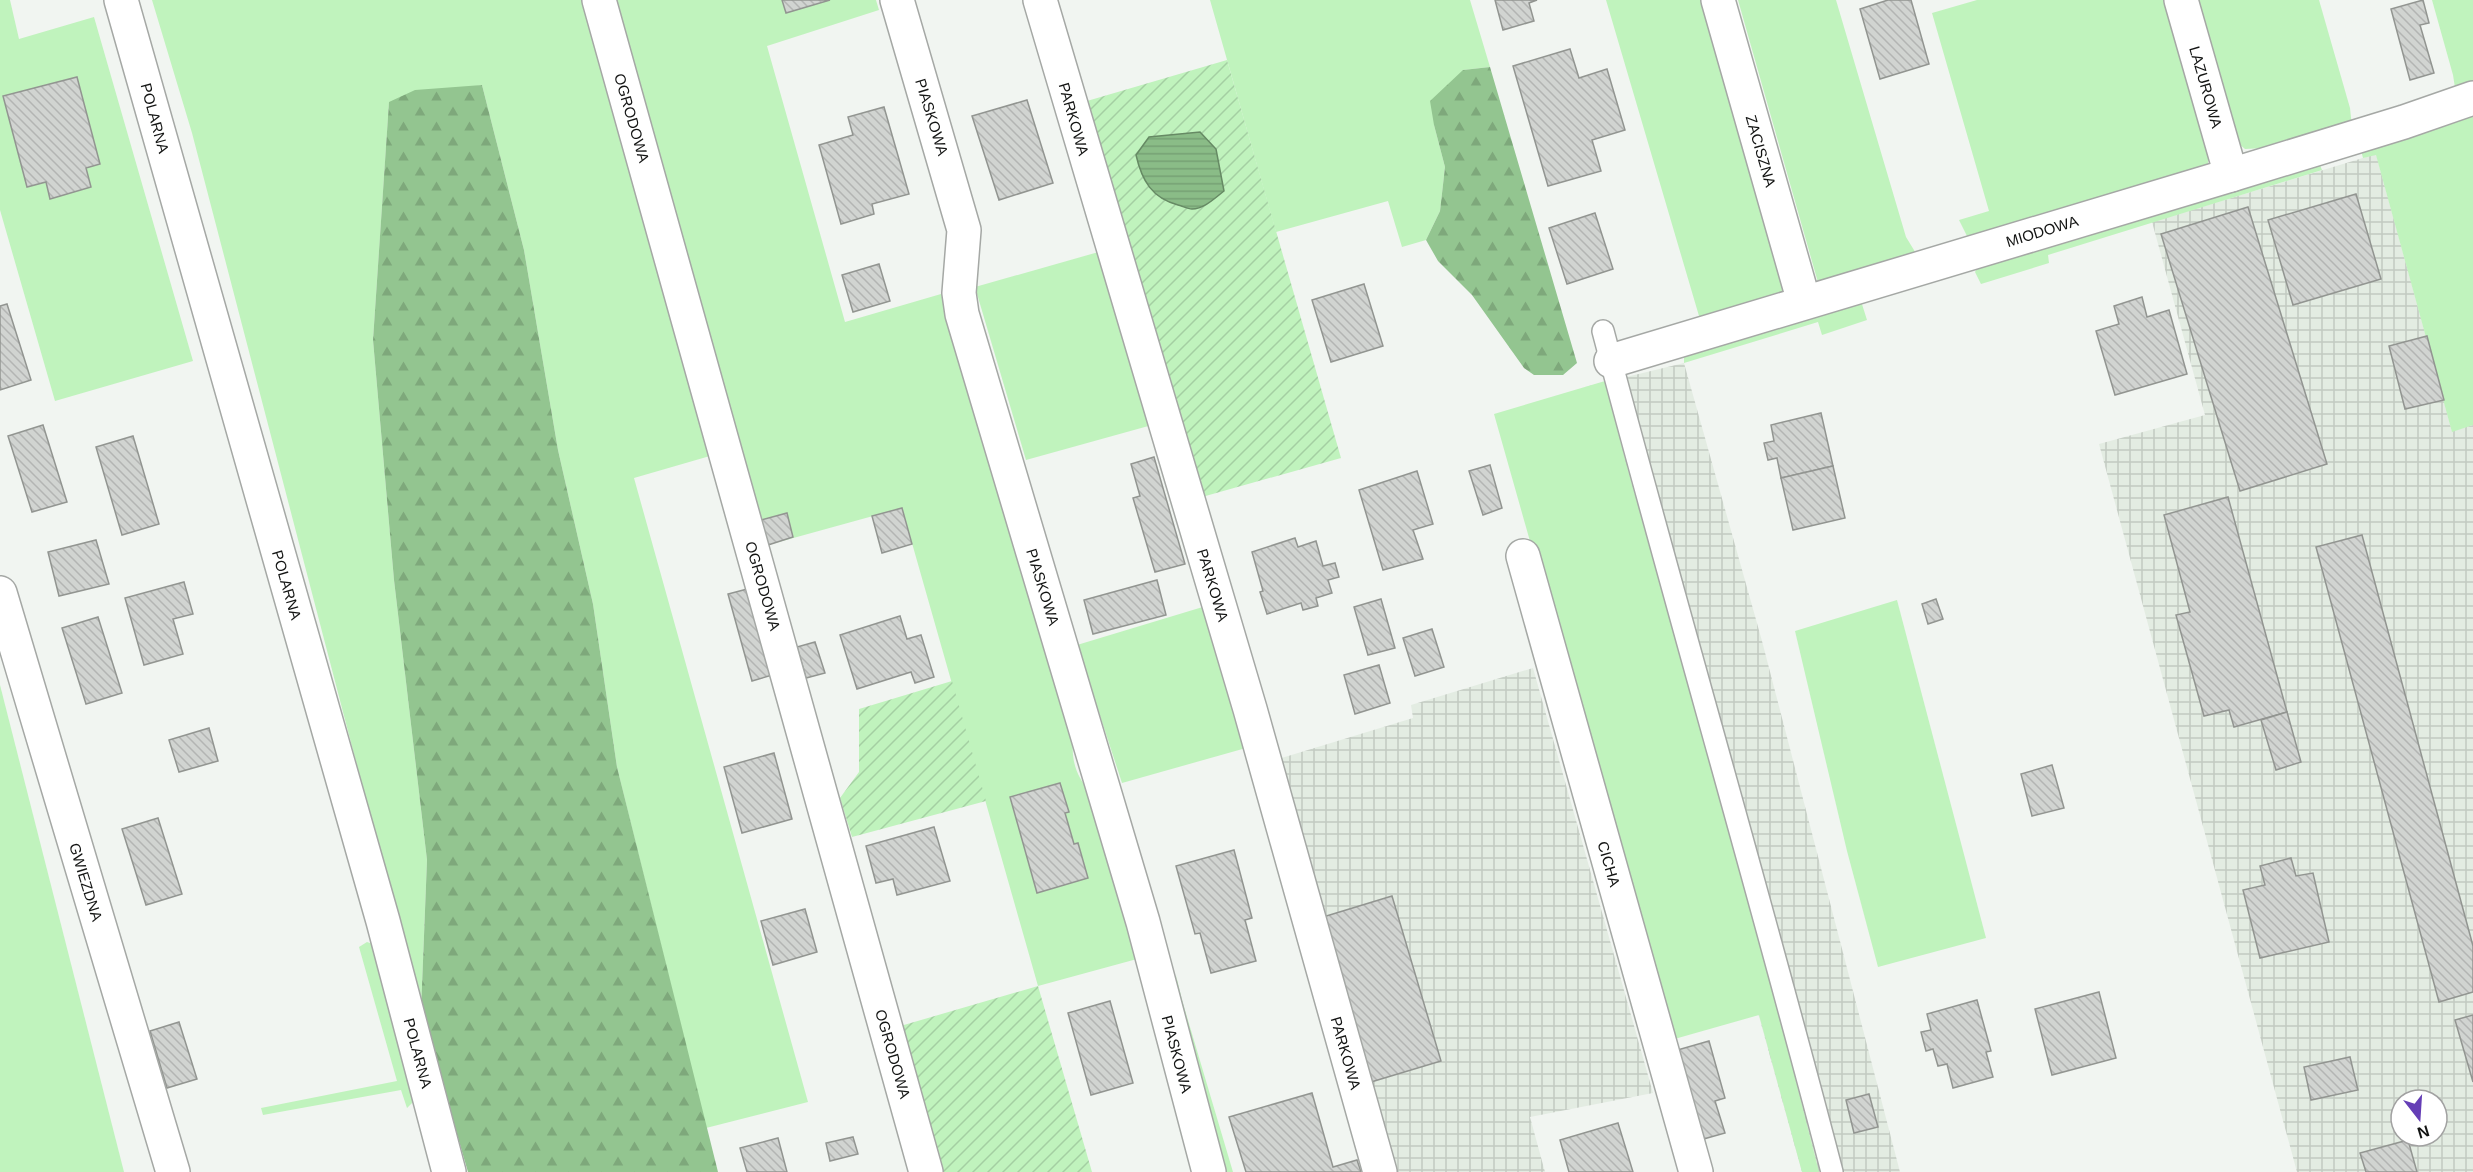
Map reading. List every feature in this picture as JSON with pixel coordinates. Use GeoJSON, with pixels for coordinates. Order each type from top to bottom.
{"type":"FeatureCollection","features":[{"type":"Feature","properties":{"kind":"street","name":"POLARNA"},"geometry":{"type":"LineString","coordinates":[[121,0],[383,921],[449,1172]]}},
{"type":"Feature","properties":{"kind":"street","name":"OGRODOWA"},"geometry":{"type":"LineString","coordinates":[[599,0],[927,1172]]}},
{"type":"Feature","properties":{"kind":"street","name":"PIASKOWA"},"geometry":{"type":"LineString","coordinates":[[897,0],[964,230],[959,293],[962,314],[1143,922],[1209,1172]]}},
{"type":"Feature","properties":{"kind":"street","name":"PARKOWA"},"geometry":{"type":"LineString","coordinates":[[1040,0],[1250,709],[1380,1172]]}},
{"type":"Feature","properties":{"kind":"street","name":"ZACISZNA"},"geometry":{"type":"LineString","coordinates":[[1718,0],[1804,302]]}},
{"type":"Feature","properties":{"kind":"street","name":"LAZUROWA"},"geometry":{"type":"LineString","coordinates":[[2181,0],[2230,175]]}},
{"type":"Feature","properties":{"kind":"street","name":"MIODOWA"},"geometry":{"type":"LineString","coordinates":[[1607,346],[1804,302],[2230,175],[2473,98]]}},
{"type":"Feature","properties":{"kind":"street","name":"CICHA"},"geometry":{"type":"LineString","coordinates":[[1523,556],[1695,1172]]}},
{"type":"Feature","properties":{"kind":"street","name":"GWIEZDNA"},"geometry":{"type":"LineString","coordinates":[[0,593],[173,1172]]}},
{"type":"Feature","properties":{"kind":"lane"},"geometry":{"type":"LineString","coordinates":[[1607,346],[1832,1172]]}},
{"type":"Feature","properties":{"kind":"shaded area"},"geometry":{"type":"Polygon","coordinates":[[[0,0],[10,0],[19,39],[94,17],[193,361],[55,401],[0,210],[0,0]]]}},
{"type":"Feature","properties":{"kind":"shaded area"},"geometry":{"type":"Polygon","coordinates":[[[152,0],[876,0],[879,10],[767,46],[845,322],[941,294],[1074,734],[1075,766],[1081,780],[1091,792],[1137,959],[1038,986],[902,508],[768,545],[741,447],[634,478],[808,1102],[706,1128],[617,767],[593,604],[558,450],[524,250],[482,85],[389,103],[373,340],[394,580],[427,860],[421,1011],[192,133],[152,0]]]}},
{"type":"Feature","properties":{"kind":"shaded area"},"geometry":{"type":"Polygon","coordinates":[[[1210,0],[1470,0],[1490,67],[1463,70],[1434,125],[1445,167],[1440,211],[1426,240],[1402,247],[1388,201],[1276,232],[1210,0]]]}},
{"type":"Feature","properties":{"kind":"shaded area"},"geometry":{"type":"Polygon","coordinates":[[[1606,0],[1702,0],[1784,292],[1783,298],[1690,321],[1699,316],[1606,0]]]}},
{"type":"Feature","properties":{"kind":"shaded area"},"geometry":{"type":"Polygon","coordinates":[[[1738,0],[1836,0],[1906,237],[1917,255],[1819,286],[1738,0]]]}},
{"type":"Feature","properties":{"kind":"shaded area"},"geometry":{"type":"Polygon","coordinates":[[[1977,0],[2164,0],[2208,153],[2208,165],[2198,172],[1969,240],[1959,220],[1989,211],[1932,13],[1977,0]]]}},
{"type":"Feature","properties":{"kind":"shaded area"},"geometry":{"type":"Polygon","coordinates":[[[2193,0],[2319,0],[2350,108],[2352,127],[2265,148],[2245,149],[2232,138],[2193,0]]]}},
{"type":"Feature","properties":{"kind":"shaded area"},"geometry":{"type":"Polygon","coordinates":[[[2432,0],[2473,0],[2473,88],[2456,94],[2432,0]]]}},
{"type":"Feature","properties":{"kind":"shaded area"},"geometry":{"type":"Polygon","coordinates":[[[1227,60],[1341,458],[1202,497],[1087,101],[1227,60]]]}},
{"type":"Feature","properties":{"kind":"shaded area"},"geometry":{"type":"Polygon","coordinates":[[[2473,108],[2473,425],[2452,432],[2376,155],[2363,158],[2360,146],[2473,108]]]}},
{"type":"Feature","properties":{"kind":"shaded area"},"geometry":{"type":"Polygon","coordinates":[[[1200,132],[1216,149],[1224,191],[1205,205],[1190,209],[1169,202],[1155,193],[1141,173],[1136,155],[1149,137],[1200,132]]]}},
{"type":"Feature","properties":{"kind":"shaded area"},"geometry":{"type":"Polygon","coordinates":[[[2376,154],[2452,431],[2473,425],[2473,1172],[2297,1172],[2099,444],[2205,415],[2152,222],[2376,154]]]}},
{"type":"Feature","properties":{"kind":"shaded area"},"geometry":{"type":"Polygon","coordinates":[[[2317,158],[2322,170],[2048,255],[2049,263],[1981,284],[1975,272],[1978,266],[2317,158]]]}},
{"type":"Feature","properties":{"kind":"shaded area"},"geometry":{"type":"Polygon","coordinates":[[[1102,251],[1152,425],[1026,460],[975,287],[1102,251]]]}},
{"type":"Feature","properties":{"kind":"shaded area"},"geometry":{"type":"Polygon","coordinates":[[[1861,301],[1867,320],[1822,335],[1818,322],[1684,363],[1684,357],[1861,301]]]}},
{"type":"Feature","properties":{"kind":"shaded area"},"geometry":{"type":"Polygon","coordinates":[[[1684,363],[1762,641],[1900,1172],[1802,1172],[1585,387],[1684,363]]]}},
{"type":"Feature","properties":{"kind":"shaded area"},"geometry":{"type":"Polygon","coordinates":[[[1605,381],[1778,1010],[1819,1172],[1802,1172],[1759,1015],[1671,1040],[1494,414],[1605,381]]]}},
{"type":"Feature","properties":{"kind":"shaded area"},"geometry":{"type":"Polygon","coordinates":[[[1897,600],[1986,938],[1878,967],[1847,851],[1795,631],[1897,600]]]}},
{"type":"Feature","properties":{"kind":"shaded area"},"geometry":{"type":"Polygon","coordinates":[[[1206,606],[1246,748],[1122,783],[1077,645],[1206,606]]]}},
{"type":"Feature","properties":{"kind":"shaded area"},"geometry":{"type":"Polygon","coordinates":[[[1533,668],[1653,1093],[1530,1117],[1545,1172],[1392,1172],[1275,760],[1413,718],[1411,705],[1533,668]]]}},
{"type":"Feature","properties":{"kind":"shaded area"},"geometry":{"type":"Polygon","coordinates":[[[952,681],[986,801],[852,837],[840,798],[859,772],[859,709],[952,681]]]}},
{"type":"Feature","properties":{"kind":"shaded area"},"geometry":{"type":"Polygon","coordinates":[[[0,685],[124,1172],[0,1172],[0,685]]]}},
{"type":"Feature","properties":{"kind":"shaded area"},"geometry":{"type":"Polygon","coordinates":[[[367,942],[373,944],[416,1099],[407,1108],[401,1090],[263,1115],[261,1108],[397,1081],[359,947],[367,942]]]}},
{"type":"Feature","properties":{"kind":"shaded area"},"geometry":{"type":"Polygon","coordinates":[[[1176,975],[1233,1172],[1224,1172],[1179,1004],[1176,975]]]}},
{"type":"Feature","properties":{"kind":"shaded area"},"geometry":{"type":"Polygon","coordinates":[[[1038,986],[1092,1172],[939,1172],[897,1027],[1038,986]]]}},
{"type":"Feature","properties":{"kind":"green space"},"geometry":{"type":"Polygon","coordinates":[[[1490,67],[1577,363],[1563,375],[1534,375],[1524,368],[1472,295],[1438,261],[1426,240],[1440,211],[1445,167],[1430,101],[1463,70],[1490,67]]]}},
{"type":"Feature","properties":{"kind":"green space"},"geometry":{"type":"Polygon","coordinates":[[[482,85],[524,250],[558,450],[593,604],[617,767],[718,1172],[468,1172],[421,1011],[427,860],[394,580],[373,340],[389,102],[415,90],[482,85]]]}},
{"type":"Feature","properties":{"kind":"building"},"geometry":{"type":"Polygon","coordinates":[[[782,0],[830,0],[786,13],[782,0]]]}},
{"type":"Feature","properties":{"kind":"building"},"geometry":{"type":"Polygon","coordinates":[[[1495,0],[1537,0],[1529,3],[1534,21],[1503,30],[1495,0]]]}},
{"type":"Feature","properties":{"kind":"building"},"geometry":{"type":"Polygon","coordinates":[[[1888,0],[1911,0],[1929,64],[1880,79],[1860,9],[1888,0]]]}},
{"type":"Feature","properties":{"kind":"building"},"geometry":{"type":"Polygon","coordinates":[[[2423,0],[2429,23],[2420,25],[2434,73],[2410,80],[2391,9],[2423,0]]]}},
{"type":"Feature","properties":{"kind":"building"},"geometry":{"type":"Polygon","coordinates":[[[1570,49],[1579,78],[1607,69],[1625,130],[1592,140],[1601,171],[1548,186],[1513,66],[1570,49]]]}},
{"type":"Feature","properties":{"kind":"building"},"geometry":{"type":"Polygon","coordinates":[[[77,77],[100,164],[86,168],[91,187],[50,199],[46,182],[27,187],[3,96],[77,77]]]}},
{"type":"Feature","properties":{"kind":"building"},"geometry":{"type":"Polygon","coordinates":[[[1027,100],[1053,183],[999,200],[972,116],[1027,100]]]}},
{"type":"Feature","properties":{"kind":"building"},"geometry":{"type":"Polygon","coordinates":[[[884,107],[909,194],[872,204],[874,214],[841,224],[819,145],[853,135],[848,117],[884,107]]]}},
{"type":"Feature","properties":{"kind":"building"},"geometry":{"type":"Polygon","coordinates":[[[2356,194],[2381,279],[2293,305],[2268,220],[2356,194]]]}},
{"type":"Feature","properties":{"kind":"building"},"geometry":{"type":"Polygon","coordinates":[[[2248,207],[2327,464],[2240,491],[2161,234],[2248,207]]]}},
{"type":"Feature","properties":{"kind":"building"},"geometry":{"type":"Polygon","coordinates":[[[1595,213],[1613,269],[1567,284],[1549,228],[1595,213]]]}},
{"type":"Feature","properties":{"kind":"building"},"geometry":{"type":"Polygon","coordinates":[[[879,264],[890,301],[853,312],[842,275],[879,264]]]}},
{"type":"Feature","properties":{"kind":"building"},"geometry":{"type":"Polygon","coordinates":[[[1364,284],[1383,346],[1331,362],[1312,300],[1364,284]]]}},
{"type":"Feature","properties":{"kind":"building"},"geometry":{"type":"Polygon","coordinates":[[[2142,297],[2147,317],[2169,310],[2187,374],[2115,395],[2096,331],[2119,324],[2114,306],[2142,297]]]}},
{"type":"Feature","properties":{"kind":"building"},"geometry":{"type":"Polygon","coordinates":[[[7,304],[31,380],[0,390],[0,306],[7,304]]]}},
{"type":"Feature","properties":{"kind":"building"},"geometry":{"type":"Polygon","coordinates":[[[2427,336],[2444,400],[2405,409],[2389,346],[2427,336]]]}},
{"type":"Feature","properties":{"kind":"building"},"geometry":{"type":"Polygon","coordinates":[[[1821,413],[1833,466],[1781,478],[1777,458],[1768,460],[1764,443],[1774,441],[1771,425],[1821,413]]]}},
{"type":"Feature","properties":{"kind":"building"},"geometry":{"type":"Polygon","coordinates":[[[43,425],[67,502],[32,512],[8,436],[43,425]]]}},
{"type":"Feature","properties":{"kind":"building"},"geometry":{"type":"Polygon","coordinates":[[[133,436],[159,524],[122,535],[96,447],[133,436]]]}},
{"type":"Feature","properties":{"kind":"building"},"geometry":{"type":"Polygon","coordinates":[[[1154,457],[1185,564],[1155,572],[1133,498],[1140,496],[1131,464],[1154,457]]]}},
{"type":"Feature","properties":{"kind":"building"},"geometry":{"type":"Polygon","coordinates":[[[1490,465],[1502,508],[1483,515],[1469,471],[1490,465]]]}},
{"type":"Feature","properties":{"kind":"building"},"geometry":{"type":"Polygon","coordinates":[[[1833,466],[1845,518],[1793,530],[1781,478],[1833,466]]]}},
{"type":"Feature","properties":{"kind":"building"},"geometry":{"type":"Polygon","coordinates":[[[1417,471],[1433,524],[1413,530],[1423,559],[1383,570],[1359,490],[1417,471]]]}},
{"type":"Feature","properties":{"kind":"building"},"geometry":{"type":"Polygon","coordinates":[[[2228,497],[2287,712],[2234,727],[2229,710],[2204,716],[2176,615],[2190,612],[2164,515],[2228,497]]]}},
{"type":"Feature","properties":{"kind":"building"},"geometry":{"type":"Polygon","coordinates":[[[902,508],[912,544],[882,553],[872,516],[902,508]]]}},
{"type":"Feature","properties":{"kind":"building"},"geometry":{"type":"Polygon","coordinates":[[[787,513],[793,537],[768,545],[761,520],[787,513]]]}},
{"type":"Feature","properties":{"kind":"building"},"geometry":{"type":"Polygon","coordinates":[[[2362,535],[2473,946],[2473,992],[2439,1002],[2316,547],[2362,535]]]}},
{"type":"Feature","properties":{"kind":"building"},"geometry":{"type":"Polygon","coordinates":[[[1295,538],[1298,547],[1316,541],[1323,566],[1335,563],[1339,577],[1328,580],[1332,593],[1316,598],[1318,606],[1303,610],[1301,603],[1267,614],[1252,552],[1295,538]]]}},
{"type":"Feature","properties":{"kind":"building"},"geometry":{"type":"Polygon","coordinates":[[[96,540],[109,584],[59,596],[48,552],[96,540]]]}},
{"type":"Feature","properties":{"kind":"building"},"geometry":{"type":"Polygon","coordinates":[[[1157,580],[1166,615],[1093,634],[1084,600],[1157,580]]]}},
{"type":"Feature","properties":{"kind":"building"},"geometry":{"type":"Polygon","coordinates":[[[184,582],[193,614],[173,619],[183,654],[144,665],[125,598],[184,582]]]}},
{"type":"Feature","properties":{"kind":"building"},"geometry":{"type":"Polygon","coordinates":[[[755,587],[779,673],[752,681],[728,594],[755,587]]]}},
{"type":"Feature","properties":{"kind":"building"},"geometry":{"type":"Polygon","coordinates":[[[1381,599],[1395,648],[1368,655],[1354,607],[1381,599]]]}},
{"type":"Feature","properties":{"kind":"building"},"geometry":{"type":"Polygon","coordinates":[[[1936,599],[1943,619],[1928,624],[1922,604],[1936,599]]]}},
{"type":"Feature","properties":{"kind":"building"},"geometry":{"type":"Polygon","coordinates":[[[900,616],[907,639],[921,635],[934,677],[915,683],[911,672],[857,689],[840,635],[900,616]]]}},
{"type":"Feature","properties":{"kind":"building"},"geometry":{"type":"Polygon","coordinates":[[[98,617],[122,693],[86,704],[62,628],[98,617]]]}},
{"type":"Feature","properties":{"kind":"building"},"geometry":{"type":"Polygon","coordinates":[[[1432,629],[1444,667],[1415,676],[1403,638],[1432,629]]]}},
{"type":"Feature","properties":{"kind":"building"},"geometry":{"type":"Polygon","coordinates":[[[815,642],[825,673],[806,678],[797,647],[815,642]]]}},
{"type":"Feature","properties":{"kind":"building"},"geometry":{"type":"Polygon","coordinates":[[[1379,665],[1390,703],[1355,714],[1344,675],[1379,665]]]}},
{"type":"Feature","properties":{"kind":"building"},"geometry":{"type":"Polygon","coordinates":[[[2287,712],[2301,762],[2276,770],[2261,720],[2287,712]]]}},
{"type":"Feature","properties":{"kind":"building"},"geometry":{"type":"Polygon","coordinates":[[[209,728],[218,761],[179,772],[169,740],[209,728]]]}},
{"type":"Feature","properties":{"kind":"building"},"geometry":{"type":"Polygon","coordinates":[[[774,753],[792,819],[742,833],[724,767],[774,753]]]}},
{"type":"Feature","properties":{"kind":"building"},"geometry":{"type":"Polygon","coordinates":[[[2052,765],[2064,808],[2032,816],[2021,774],[2052,765]]]}},
{"type":"Feature","properties":{"kind":"building"},"geometry":{"type":"Polygon","coordinates":[[[1060,783],[1069,812],[1065,813],[1074,844],[1078,843],[1088,878],[1037,893],[1010,797],[1060,783]]]}},
{"type":"Feature","properties":{"kind":"building"},"geometry":{"type":"Polygon","coordinates":[[[158,818],[182,894],[146,905],[122,829],[158,818]]]}},
{"type":"Feature","properties":{"kind":"building"},"geometry":{"type":"Polygon","coordinates":[[[934,827],[950,881],[897,895],[893,879],[876,883],[866,846],[934,827]]]}},
{"type":"Feature","properties":{"kind":"building"},"geometry":{"type":"Polygon","coordinates":[[[1234,850],[1252,918],[1245,920],[1256,961],[1211,973],[1200,933],[1195,934],[1176,866],[1234,850]]]}},
{"type":"Feature","properties":{"kind":"building"},"geometry":{"type":"Polygon","coordinates":[[[2291,858],[2296,876],[2313,873],[2329,942],[2260,958],[2243,890],[2265,885],[2260,866],[2291,858]]]}},
{"type":"Feature","properties":{"kind":"building"},"geometry":{"type":"Polygon","coordinates":[[[1392,896],[1441,1061],[1371,1082],[1323,917],[1392,896]]]}},
{"type":"Feature","properties":{"kind":"building"},"geometry":{"type":"Polygon","coordinates":[[[805,909],[817,952],[773,965],[761,921],[805,909]]]}},
{"type":"Feature","properties":{"kind":"building"},"geometry":{"type":"Polygon","coordinates":[[[2099,992],[2116,1058],[2052,1075],[2035,1009],[2099,992]]]}},
{"type":"Feature","properties":{"kind":"building"},"geometry":{"type":"Polygon","coordinates":[[[1977,1000],[1991,1051],[1986,1052],[1993,1077],[1953,1088],[1947,1064],[1938,1066],[1933,1049],[1926,1051],[1921,1032],[1931,1030],[1927,1014],[1977,1000]]]}},
{"type":"Feature","properties":{"kind":"building"},"geometry":{"type":"Polygon","coordinates":[[[1110,1001],[1133,1083],[1091,1095],[1068,1013],[1110,1001]]]}},
{"type":"Feature","properties":{"kind":"building"},"geometry":{"type":"Polygon","coordinates":[[[2473,1015],[2473,1082],[2455,1020],[2473,1015]]]}},
{"type":"Feature","properties":{"kind":"building"},"geometry":{"type":"Polygon","coordinates":[[[179,1022],[197,1079],[167,1088],[150,1031],[179,1022]]]}},
{"type":"Feature","properties":{"kind":"building"},"geometry":{"type":"Polygon","coordinates":[[[1709,1041],[1725,1098],[1715,1101],[1725,1133],[1700,1140],[1674,1051],[1709,1041]]]}},
{"type":"Feature","properties":{"kind":"building"},"geometry":{"type":"Polygon","coordinates":[[[2350,1057],[2358,1090],[2311,1100],[2304,1067],[2350,1057]]]}},
{"type":"Feature","properties":{"kind":"building"},"geometry":{"type":"Polygon","coordinates":[[[1312,1093],[1333,1167],[1357,1160],[1361,1172],[1246,1172],[1229,1117],[1312,1093]]]}},
{"type":"Feature","properties":{"kind":"building"},"geometry":{"type":"Polygon","coordinates":[[[1869,1094],[1878,1127],[1854,1133],[1846,1100],[1869,1094]]]}},
{"type":"Feature","properties":{"kind":"building"},"geometry":{"type":"Polygon","coordinates":[[[1618,1123],[1633,1172],[1569,1172],[1560,1140],[1618,1123]]]}},
{"type":"Feature","properties":{"kind":"building"},"geometry":{"type":"Polygon","coordinates":[[[853,1137],[858,1154],[830,1161],[826,1143],[853,1137]]]}},
{"type":"Feature","properties":{"kind":"building"},"geometry":{"type":"Polygon","coordinates":[[[778,1138],[787,1172],[747,1172],[740,1148],[778,1138]]]}},
{"type":"Feature","properties":{"kind":"building"},"geometry":{"type":"Polygon","coordinates":[[[2389,1145],[2389,1148],[2410,1148],[2417,1172],[2366,1172],[2360,1153],[2389,1145]]]}}]}
